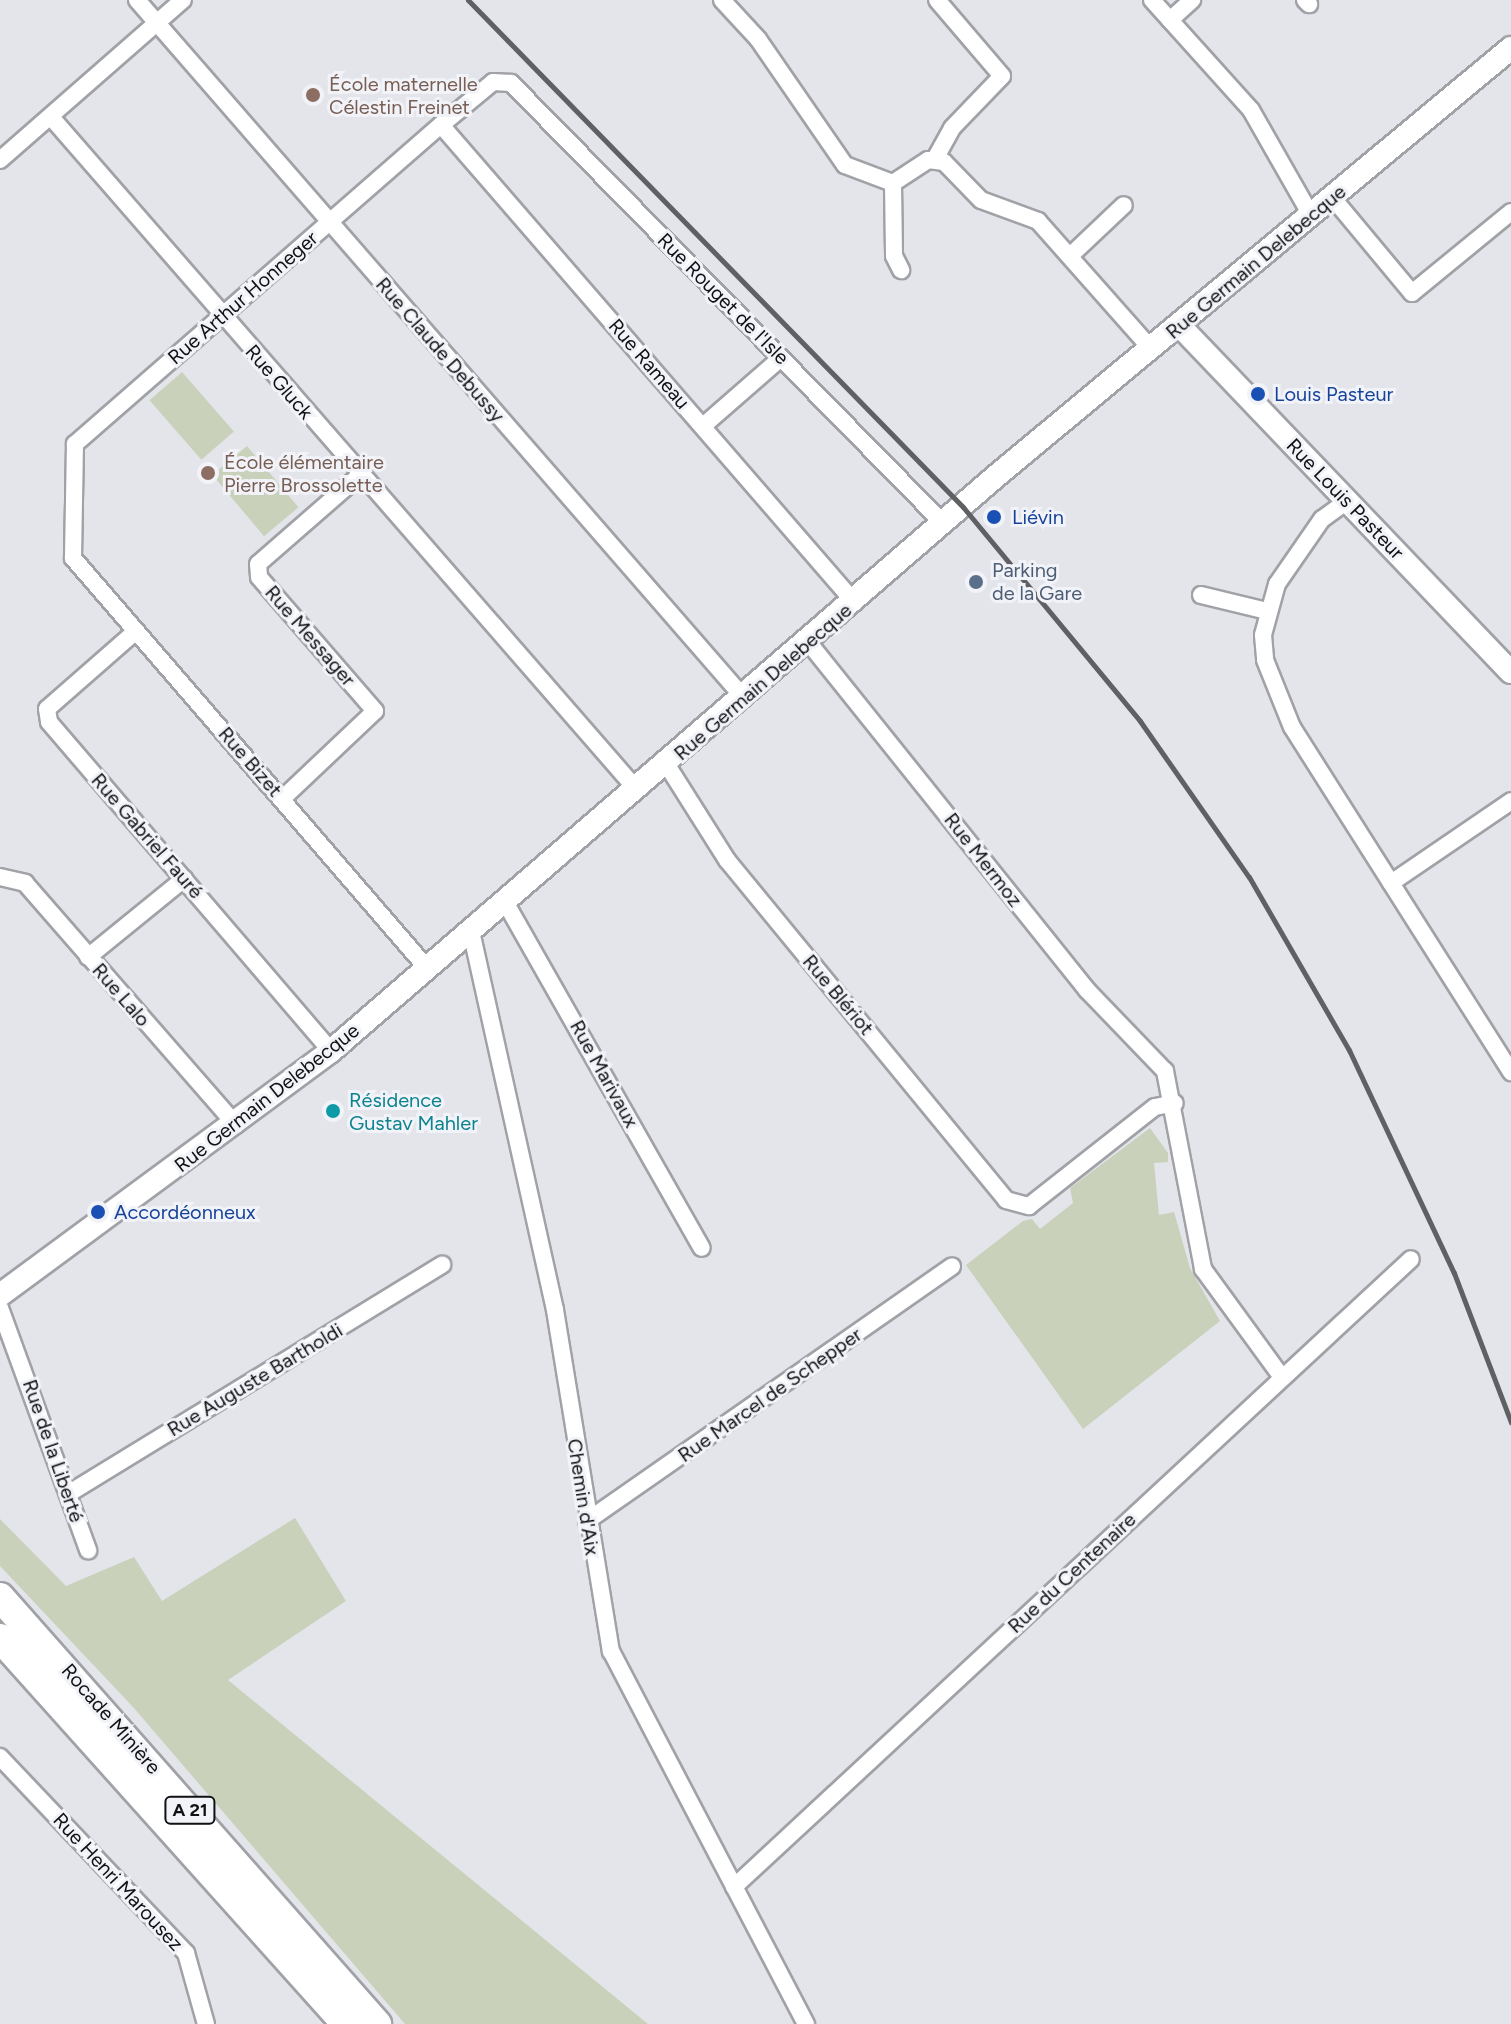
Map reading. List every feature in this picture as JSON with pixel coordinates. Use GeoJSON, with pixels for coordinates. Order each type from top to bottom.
{"type":"FeatureCollection","features":[{"type":"Feature","properties":{"kind":"highway","name":"Rocade Minière"},"geometry":{"type":"LineString","coordinates":[[0,1597],[377,2024]]}},
{"type":"Feature","properties":{"kind":"highway","name":"Rocade Minière"},"geometry":{"type":"LineString","coordinates":[[0,1638],[346,2024]]}},
{"type":"Feature","properties":{"kind":"street","name":"Rue Claude Debussy"},"geometry":{"type":"LineString","coordinates":[[137,0],[744,698]]}},
{"type":"Feature","properties":{"kind":"street"},"geometry":{"type":"LineString","coordinates":[[0,160],[183,0]]}},
{"type":"Feature","properties":{"kind":"street"},"geometry":{"type":"LineString","coordinates":[[722,0],[758,39],[845,165],[893,183]]}},
{"type":"Feature","properties":{"kind":"street"},"geometry":{"type":"LineString","coordinates":[[893,183],[935,159],[952,128],[1002,76],[937,0]]}},
{"type":"Feature","properties":{"kind":"street"},"geometry":{"type":"LineString","coordinates":[[1152,0],[1251,110],[1311,215]]}},
{"type":"Feature","properties":{"kind":"street"},"geometry":{"type":"LineString","coordinates":[[1170,20],[1192,0]]}},
{"type":"Feature","properties":{"kind":"street","name":"Rue Germain Delebecque"},"geometry":{"type":"LineString","coordinates":[[0,1295],[236,1125],[331,1051],[504,900],[809,643],[943,523],[1511,48]]}},
{"type":"Feature","properties":{"kind":"street","name":"Rue Arthur Honneger"},"geometry":{"type":"LineString","coordinates":[[73,558],[75,444],[441,125],[500,79]]}},
{"type":"Feature","properties":{"kind":"street","name":"Rue Rouget de l'Isle"},"geometry":{"type":"LineString","coordinates":[[500,79],[943,523]]}},
{"type":"Feature","properties":{"kind":"street","name":"Rue Gluck"},"geometry":{"type":"LineString","coordinates":[[51,117],[637,790]]}},
{"type":"Feature","properties":{"kind":"street","name":"Rue Rameau"},"geometry":{"type":"LineString","coordinates":[[441,125],[855,603]]}},
{"type":"Feature","properties":{"kind":"street"},"geometry":{"type":"LineString","coordinates":[[935,159],[981,200],[1029,214],[1152,350]]}},
{"type":"Feature","properties":{"kind":"street"},"geometry":{"type":"LineString","coordinates":[[893,183],[894,256],[901,270]]}},
{"type":"Feature","properties":{"kind":"street"},"geometry":{"type":"LineString","coordinates":[[1332,197],[1412,293],[1511,212]]}},
{"type":"Feature","properties":{"kind":"street"},"geometry":{"type":"LineString","coordinates":[[1070,256],[1124,205]]}},
{"type":"Feature","properties":{"kind":"street","name":"Rue Louis Pasteur"},"geometry":{"type":"LineString","coordinates":[[1179,325],[1511,672]]}},
{"type":"Feature","properties":{"kind":"street"},"geometry":{"type":"LineString","coordinates":[[703,426],[781,358]]}},
{"type":"Feature","properties":{"kind":"street","name":"Rue Messager"},"geometry":{"type":"LineString","coordinates":[[282,799],[375,711],[259,577],[258,564],[361,474]]}},
{"type":"Feature","properties":{"kind":"street"},"geometry":{"type":"LineString","coordinates":[[1347,501],[1291,557],[1267,611],[1265,660],[1275,695],[1511,1072]]}},
{"type":"Feature","properties":{"kind":"street","name":"Rue Bizet"},"geometry":{"type":"LineString","coordinates":[[73,558],[426,967]]}},
{"type":"Feature","properties":{"kind":"street"},"geometry":{"type":"LineString","coordinates":[[1201,595],[1267,611]]}},
{"type":"Feature","properties":{"kind":"street","name":"Rue Gabriel Fauré"},"geometry":{"type":"LineString","coordinates":[[136,631],[47,709],[49,722],[331,1051]]}},
{"type":"Feature","properties":{"kind":"street","name":"Rue Mermoz"},"geometry":{"type":"LineString","coordinates":[[809,643],[1087,990],[1165,1071],[1175,1103]]}},
{"type":"Feature","properties":{"kind":"street","name":"Rue Blériot"},"geometry":{"type":"LineString","coordinates":[[667,765],[737,872],[1006,1200],[1029,1206],[1155,1107],[1175,1103]]}},
{"type":"Feature","properties":{"kind":"street"},"geometry":{"type":"LineString","coordinates":[[1391,883],[1511,801]]}},
{"type":"Feature","properties":{"kind":"street","name":"Rue Lalo"},"geometry":{"type":"LineString","coordinates":[[0,877],[25,883],[236,1125]]}},
{"type":"Feature","properties":{"kind":"street"},"geometry":{"type":"LineString","coordinates":[[88,957],[184,879]]}},
{"type":"Feature","properties":{"kind":"street","name":"Rue Marivaux"},"geometry":{"type":"LineString","coordinates":[[504,900],[702,1248]]}},
{"type":"Feature","properties":{"kind":"street","name":"Chemin d'Aix"},"geometry":{"type":"LineString","coordinates":[[471,931],[555,1310],[587,1521],[611,1651],[806,2024]]}},
{"type":"Feature","properties":{"kind":"street"},"geometry":{"type":"LineString","coordinates":[[1175,1103],[1203,1269],[1281,1376]]}},
{"type":"Feature","properties":{"kind":"street","name":"Rue du Centenaire"},"geometry":{"type":"LineString","coordinates":[[734,1887],[1281,1376],[1411,1259]]}},
{"type":"Feature","properties":{"kind":"street","name":"Rue Auguste Bartholdi"},"geometry":{"type":"LineString","coordinates":[[68,1494],[442,1265]]}},
{"type":"Feature","properties":{"kind":"street","name":"Rue Marcel de Schepper"},"geometry":{"type":"LineString","coordinates":[[587,1521],[952,1266]]}},
{"type":"Feature","properties":{"kind":"street","name":"Rue de la Liberté"},"geometry":{"type":"LineString","coordinates":[[0,1308],[88,1550]]}},
{"type":"Feature","properties":{"kind":"street","name":"Rue Henri Marousez"},"geometry":{"type":"LineString","coordinates":[[0,1757],[186,1953],[206,2024]]}},
{"type":"Feature","properties":{"kind":"green space"},"geometry":{"type":"Polygon","coordinates":[[[182,372],[234,432],[201,460],[150,400],[182,372]]]}},
{"type":"Feature","properties":{"kind":"green space"},"geometry":{"type":"Polygon","coordinates":[[[247,446],[298,507],[264,536],[213,475],[247,446]]]}},
{"type":"Feature","properties":{"kind":"green space"},"geometry":{"type":"Polygon","coordinates":[[[1150,1128],[1168,1153],[1168,1162],[1154,1163],[1159,1215],[1174,1212],[1190,1268],[1220,1321],[1083,1429],[966,1265],[1023,1221],[1032,1219],[1040,1229],[1073,1203],[1070,1188],[1150,1128]]]}},
{"type":"Feature","properties":{"kind":"green space"},"geometry":{"type":"Polygon","coordinates":[[[295,1518],[346,1601],[228,1680],[648,2024],[405,2024],[133,1707],[0,1566],[0,1519],[66,1586],[134,1557],[162,1601],[295,1518]]]}},
{"type":"Feature","properties":{"kind":"railway"},"geometry":{"type":"LineString","coordinates":[[468,0],[963,507],[1140,721],[1249,877],[1349,1050],[1454,1273],[1511,1422]]}},
{"type":"Feature","properties":{"kind":"place","name":"École maternelle Célestin Freinet"},"geometry":{"type":"Point","coordinates":[313,95]}},
{"type":"Feature","properties":{"kind":"place","name":"Louis Pasteur"},"geometry":{"type":"Point","coordinates":[1258,394]}},
{"type":"Feature","properties":{"kind":"place","name":"École élémentaire Pierre Brossolette"},"geometry":{"type":"Point","coordinates":[208,473]}},
{"type":"Feature","properties":{"kind":"place","name":"Liévin"},"geometry":{"type":"Point","coordinates":[994,517]}},
{"type":"Feature","properties":{"kind":"place","name":"Parking de la Gare"},"geometry":{"type":"Point","coordinates":[976,582]}},
{"type":"Feature","properties":{"kind":"place","name":"Résidence Gustav Mahler"},"geometry":{"type":"Point","coordinates":[333,1111]}},
{"type":"Feature","properties":{"kind":"place","name":"Accordéonneux"},"geometry":{"type":"Point","coordinates":[98,1212]}}]}
